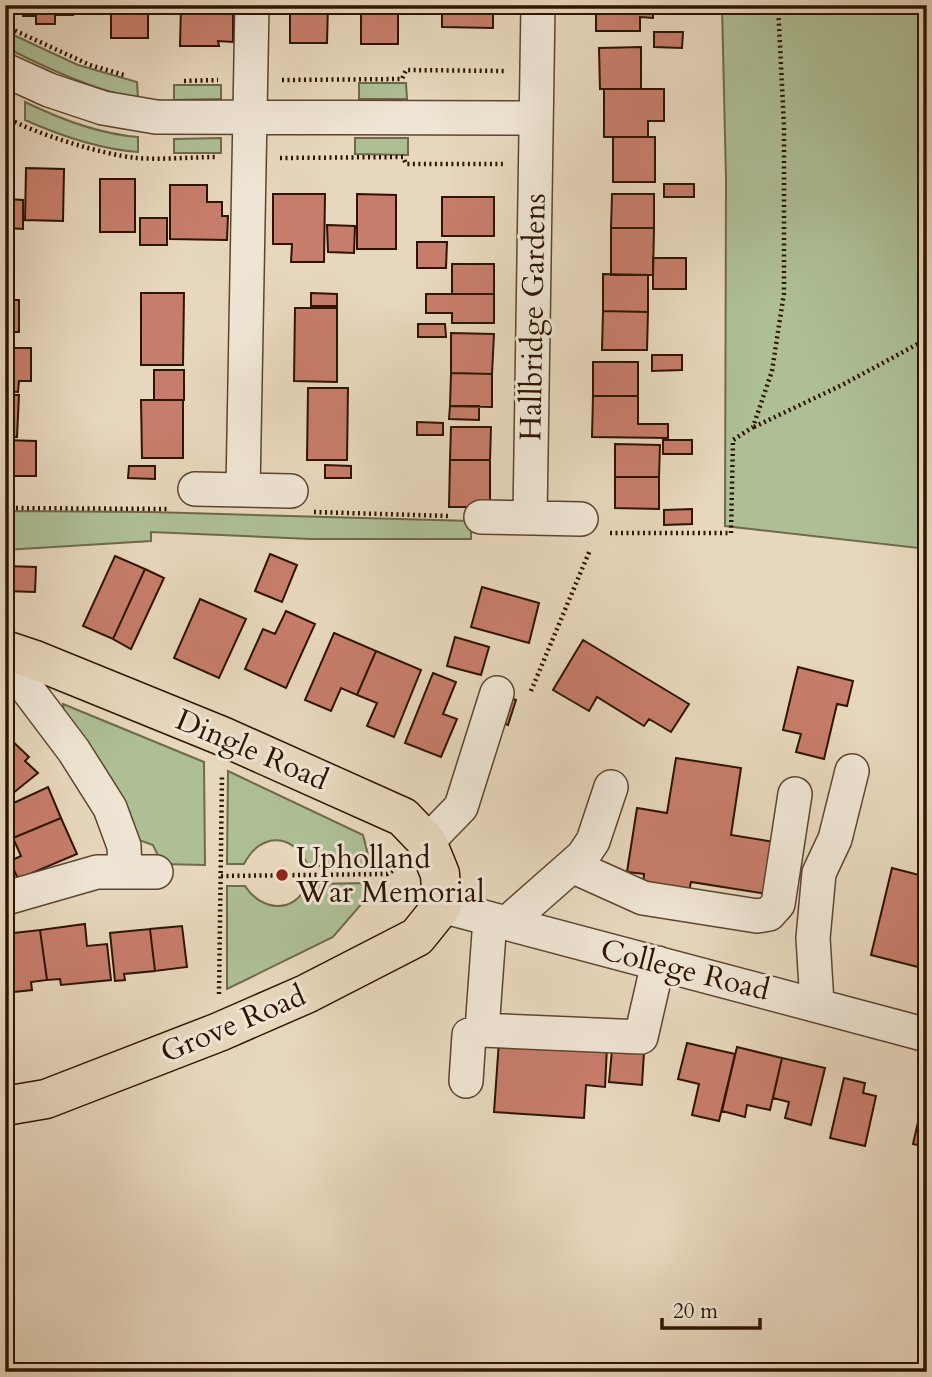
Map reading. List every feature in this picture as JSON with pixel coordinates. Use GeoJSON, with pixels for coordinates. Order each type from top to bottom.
{"type":"FeatureCollection","features":[{"type":"Feature","properties":{"kind":"main road","name":"Dingle Road"},"geometry":{"type":"LineString","coordinates":[[20,655],[222,736],[403,817],[427,842],[440,874],[442,906]]}},
{"type":"Feature","properties":{"kind":"main road","name":"Grove Road"},"geometry":{"type":"LineString","coordinates":[[5,1106],[46,1099],[219,1032],[306,994],[417,937],[442,906]]}},
{"type":"Feature","properties":{"kind":"street"},"geometry":{"type":"LineString","coordinates":[[243,490],[252,5]]}},
{"type":"Feature","properties":{"kind":"street","name":"Hallbridge Gardens"},"geometry":{"type":"LineString","coordinates":[[530,517],[538,5]]}},
{"type":"Feature","properties":{"kind":"street"},"geometry":{"type":"LineString","coordinates":[[5,70],[49,90],[103,108],[156,117],[536,118]]}},
{"type":"Feature","properties":{"kind":"street"},"geometry":{"type":"LineString","coordinates":[[186,499],[243,490],[302,502]]}},
{"type":"Feature","properties":{"kind":"street"},"geometry":{"type":"LineString","coordinates":[[481,517],[530,517],[590,532]]}},
{"type":"Feature","properties":{"kind":"street"},"geometry":{"type":"LineString","coordinates":[[10,897],[97,872],[140,872],[124,846],[110,808],[74,751],[28,690],[28,673],[20,655]]}},
{"type":"Feature","properties":{"kind":"street"},"geometry":{"type":"LineString","coordinates":[[427,842],[461,807],[512,697]]}},
{"type":"Feature","properties":{"kind":"street"},"geometry":{"type":"LineString","coordinates":[[817,1004],[813,938],[820,873],[835,839],[852,771]]}},
{"type":"Feature","properties":{"kind":"street"},"geometry":{"type":"LineString","coordinates":[[482,1030],[498,921],[583,856],[593,841],[611,786]]}},
{"type":"Feature","properties":{"kind":"street"},"geometry":{"type":"LineString","coordinates":[[572,866],[643,898],[757,916],[769,914],[778,904],[795,794]]}},
{"type":"Feature","properties":{"kind":"street","name":"College Road"},"geometry":{"type":"LineString","coordinates":[[442,906],[927,1034]]}},
{"type":"Feature","properties":{"kind":"street"},"geometry":{"type":"LineString","coordinates":[[466,1081],[469,1035],[482,1030],[641,1037],[658,963]]}},
{"type":"Feature","properties":{"kind":"path"},"geometry":{"type":"LineString","coordinates":[[753,427],[772,371],[784,293],[784,126],[778,5]]}},
{"type":"Feature","properties":{"kind":"path"},"geometry":{"type":"LineString","coordinates":[[512,697],[590,532],[731,533],[733,440],[753,427],[842,385],[927,339]]}},
{"type":"Feature","properties":{"kind":"path"},"geometry":{"type":"LineString","coordinates":[[5,508],[186,499]]}},
{"type":"Feature","properties":{"kind":"path"},"geometry":{"type":"LineString","coordinates":[[302,502],[481,517]]}},
{"type":"Feature","properties":{"kind":"path"},"geometry":{"type":"LineString","coordinates":[[219,1032],[222,736]]}},
{"type":"Feature","properties":{"kind":"path"},"geometry":{"type":"LineString","coordinates":[[221,876],[387,874]]}},
{"type":"Feature","properties":{"kind":"green space"},"geometry":{"type":"Polygon","coordinates":[[[722,5],[927,5],[927,549],[725,526],[726,179],[722,5]]]}},
{"type":"Feature","properties":{"kind":"green space"},"geometry":{"type":"Polygon","coordinates":[[[5,31],[78,65],[137,82],[138,99],[70,77],[5,47],[5,31]]]}},
{"type":"Feature","properties":{"kind":"green space"},"geometry":{"type":"Polygon","coordinates":[[[359,83],[406,83],[407,99],[359,99],[359,83]]]}},
{"type":"Feature","properties":{"kind":"green space"},"geometry":{"type":"Polygon","coordinates":[[[174,85],[221,85],[221,99],[174,100],[174,85]]]}},
{"type":"Feature","properties":{"kind":"green space"},"geometry":{"type":"Polygon","coordinates":[[[25,102],[80,125],[108,133],[138,137],[138,152],[80,141],[25,120],[25,102]]]}},
{"type":"Feature","properties":{"kind":"green space"},"geometry":{"type":"Polygon","coordinates":[[[221,138],[221,153],[174,153],[174,139],[221,138]]]}},
{"type":"Feature","properties":{"kind":"green space"},"geometry":{"type":"Polygon","coordinates":[[[355,138],[408,138],[408,155],[355,154],[355,138]]]}},
{"type":"Feature","properties":{"kind":"green space"},"geometry":{"type":"Polygon","coordinates":[[[5,511],[151,512],[471,521],[471,539],[310,539],[151,532],[151,541],[5,550],[5,511]]]}},
{"type":"Feature","properties":{"kind":"green space"},"geometry":{"type":"Polygon","coordinates":[[[63,704],[204,762],[205,865],[162,864],[153,845],[133,838],[64,716],[63,704]]]}},
{"type":"Feature","properties":{"kind":"green space"},"geometry":{"type":"Polygon","coordinates":[[[228,771],[363,835],[371,866],[308,866],[294,847],[277,840],[259,846],[244,864],[227,864],[228,771]]]}},
{"type":"Feature","properties":{"kind":"green space"},"geometry":{"type":"Polygon","coordinates":[[[371,883],[364,901],[333,937],[227,989],[227,886],[245,886],[260,901],[278,906],[294,901],[302,894],[307,884],[371,883]]]}},
{"type":"Feature","properties":{"kind":"building"},"geometry":{"type":"Polygon","coordinates":[[[23,5],[73,5],[73,15],[55,15],[55,24],[36,24],[36,16],[23,16],[23,5]]]}},
{"type":"Feature","properties":{"kind":"building"},"geometry":{"type":"Polygon","coordinates":[[[111,5],[148,5],[148,38],[111,38],[111,5]]]}},
{"type":"Feature","properties":{"kind":"building"},"geometry":{"type":"Polygon","coordinates":[[[150,5],[179,5],[179,9],[150,10],[150,5]]]}},
{"type":"Feature","properties":{"kind":"building"},"geometry":{"type":"Polygon","coordinates":[[[181,5],[233,5],[233,42],[218,41],[219,46],[180,46],[181,5]]]}},
{"type":"Feature","properties":{"kind":"building"},"geometry":{"type":"Polygon","coordinates":[[[290,5],[328,5],[327,43],[290,43],[290,5]]]}},
{"type":"Feature","properties":{"kind":"building"},"geometry":{"type":"Polygon","coordinates":[[[331,5],[357,5],[357,10],[331,10],[331,5]]]}},
{"type":"Feature","properties":{"kind":"building"},"geometry":{"type":"Polygon","coordinates":[[[361,5],[398,5],[398,44],[361,44],[361,5]]]}},
{"type":"Feature","properties":{"kind":"building"},"geometry":{"type":"Polygon","coordinates":[[[419,5],[493,5],[493,28],[442,27],[442,13],[419,12],[419,5]]]}},
{"type":"Feature","properties":{"kind":"building"},"geometry":{"type":"Polygon","coordinates":[[[596,5],[653,5],[653,18],[640,17],[640,31],[596,31],[596,5]]]}},
{"type":"Feature","properties":{"kind":"building"},"geometry":{"type":"Polygon","coordinates":[[[654,32],[683,32],[682,48],[654,47],[654,32]]]}},
{"type":"Feature","properties":{"kind":"building"},"geometry":{"type":"Polygon","coordinates":[[[641,47],[641,89],[600,89],[599,48],[641,47]]]}},
{"type":"Feature","properties":{"kind":"building"},"geometry":{"type":"Polygon","coordinates":[[[604,89],[664,89],[664,121],[648,121],[648,137],[604,137],[604,89]]]}},
{"type":"Feature","properties":{"kind":"building"},"geometry":{"type":"Polygon","coordinates":[[[613,137],[655,137],[655,182],[613,182],[613,137]]]}},
{"type":"Feature","properties":{"kind":"building"},"geometry":{"type":"Polygon","coordinates":[[[26,168],[64,169],[63,221],[25,220],[26,168]]]}},
{"type":"Feature","properties":{"kind":"building"},"geometry":{"type":"Polygon","coordinates":[[[100,179],[135,179],[135,232],[100,232],[100,179]]]}},
{"type":"Feature","properties":{"kind":"building"},"geometry":{"type":"Polygon","coordinates":[[[664,184],[694,184],[694,197],[664,197],[664,184]]]}},
{"type":"Feature","properties":{"kind":"building"},"geometry":{"type":"Polygon","coordinates":[[[170,185],[207,185],[207,202],[222,202],[222,216],[228,216],[227,240],[170,239],[170,185]]]}},
{"type":"Feature","properties":{"kind":"building"},"geometry":{"type":"Polygon","coordinates":[[[273,194],[325,194],[324,262],[291,262],[292,244],[273,244],[273,194]]]}},
{"type":"Feature","properties":{"kind":"building"},"geometry":{"type":"Polygon","coordinates":[[[357,194],[396,195],[396,249],[357,249],[357,194]]]}},
{"type":"Feature","properties":{"kind":"building"},"geometry":{"type":"Polygon","coordinates":[[[612,194],[654,194],[654,228],[611,228],[612,194]]]}},
{"type":"Feature","properties":{"kind":"building"},"geometry":{"type":"Polygon","coordinates":[[[442,197],[494,197],[494,236],[442,236],[442,197]]]}},
{"type":"Feature","properties":{"kind":"building"},"geometry":{"type":"Polygon","coordinates":[[[5,199],[8,199],[8,238],[5,238],[5,199]]]}},
{"type":"Feature","properties":{"kind":"building"},"geometry":{"type":"Polygon","coordinates":[[[8,199],[23,200],[23,229],[8,228],[8,199]]]}},
{"type":"Feature","properties":{"kind":"building"},"geometry":{"type":"Polygon","coordinates":[[[140,218],[167,218],[167,245],[140,245],[140,218]]]}},
{"type":"Feature","properties":{"kind":"building"},"geometry":{"type":"Polygon","coordinates":[[[327,225],[355,226],[354,253],[328,252],[327,225]]]}},
{"type":"Feature","properties":{"kind":"building"},"geometry":{"type":"Polygon","coordinates":[[[611,228],[654,228],[653,275],[611,275],[611,228]]]}},
{"type":"Feature","properties":{"kind":"building"},"geometry":{"type":"Polygon","coordinates":[[[417,242],[447,242],[446,268],[417,268],[417,242]]]}},
{"type":"Feature","properties":{"kind":"building"},"geometry":{"type":"Polygon","coordinates":[[[653,258],[686,258],[686,289],[653,289],[653,258]]]}},
{"type":"Feature","properties":{"kind":"building"},"geometry":{"type":"Polygon","coordinates":[[[452,264],[494,264],[494,294],[452,294],[452,264]]]}},
{"type":"Feature","properties":{"kind":"building"},"geometry":{"type":"Polygon","coordinates":[[[603,274],[648,275],[648,312],[603,311],[603,274]]]}},
{"type":"Feature","properties":{"kind":"building"},"geometry":{"type":"Polygon","coordinates":[[[141,293],[184,293],[183,365],[141,365],[141,293]]]}},
{"type":"Feature","properties":{"kind":"building"},"geometry":{"type":"Polygon","coordinates":[[[311,293],[337,294],[337,306],[311,306],[311,293]]]}},
{"type":"Feature","properties":{"kind":"building"},"geometry":{"type":"Polygon","coordinates":[[[426,294],[494,294],[494,323],[452,323],[452,313],[426,313],[426,294]]]}},
{"type":"Feature","properties":{"kind":"building"},"geometry":{"type":"Polygon","coordinates":[[[5,300],[19,300],[19,332],[8,332],[8,345],[5,345],[5,300]]]}},
{"type":"Feature","properties":{"kind":"building"},"geometry":{"type":"Polygon","coordinates":[[[295,308],[337,308],[337,382],[294,381],[295,308]]]}},
{"type":"Feature","properties":{"kind":"building"},"geometry":{"type":"Polygon","coordinates":[[[603,311],[648,312],[647,350],[602,350],[603,311]]]}},
{"type":"Feature","properties":{"kind":"building"},"geometry":{"type":"Polygon","coordinates":[[[418,324],[445,324],[446,337],[418,337],[418,324]]]}},
{"type":"Feature","properties":{"kind":"building"},"geometry":{"type":"Polygon","coordinates":[[[451,333],[494,334],[492,374],[451,373],[451,333]]]}},
{"type":"Feature","properties":{"kind":"building"},"geometry":{"type":"Polygon","coordinates":[[[5,348],[31,348],[31,381],[19,381],[18,392],[5,391],[5,348]]]}},
{"type":"Feature","properties":{"kind":"building"},"geometry":{"type":"Polygon","coordinates":[[[652,355],[682,355],[682,370],[652,371],[652,355]]]}},
{"type":"Feature","properties":{"kind":"building"},"geometry":{"type":"Polygon","coordinates":[[[593,362],[638,362],[638,396],[593,396],[593,362]]]}},
{"type":"Feature","properties":{"kind":"building"},"geometry":{"type":"Polygon","coordinates":[[[154,370],[184,370],[184,400],[154,400],[154,370]]]}},
{"type":"Feature","properties":{"kind":"building"},"geometry":{"type":"Polygon","coordinates":[[[451,373],[492,374],[492,407],[450,406],[451,373]]]}},
{"type":"Feature","properties":{"kind":"building"},"geometry":{"type":"Polygon","coordinates":[[[308,388],[348,388],[347,460],[307,460],[308,388]]]}},
{"type":"Feature","properties":{"kind":"building"},"geometry":{"type":"Polygon","coordinates":[[[5,395],[19,395],[17,437],[5,437],[5,395]]]}},
{"type":"Feature","properties":{"kind":"building"},"geometry":{"type":"Polygon","coordinates":[[[593,396],[638,396],[638,424],[668,424],[668,438],[592,437],[593,396]]]}},
{"type":"Feature","properties":{"kind":"building"},"geometry":{"type":"Polygon","coordinates":[[[141,400],[183,400],[183,458],[142,458],[141,400]]]}},
{"type":"Feature","properties":{"kind":"building"},"geometry":{"type":"Polygon","coordinates":[[[450,406],[479,406],[479,420],[449,419],[450,406]]]}},
{"type":"Feature","properties":{"kind":"building"},"geometry":{"type":"Polygon","coordinates":[[[417,422],[443,423],[443,435],[417,435],[417,422]]]}},
{"type":"Feature","properties":{"kind":"building"},"geometry":{"type":"Polygon","coordinates":[[[451,427],[491,427],[490,460],[450,460],[451,427]]]}},
{"type":"Feature","properties":{"kind":"building"},"geometry":{"type":"Polygon","coordinates":[[[5,440],[36,441],[36,476],[5,476],[5,440]]]}},
{"type":"Feature","properties":{"kind":"building"},"geometry":{"type":"Polygon","coordinates":[[[663,440],[692,440],[692,454],[663,454],[663,440]]]}},
{"type":"Feature","properties":{"kind":"building"},"geometry":{"type":"Polygon","coordinates":[[[615,444],[660,445],[659,477],[615,477],[615,444]]]}},
{"type":"Feature","properties":{"kind":"building"},"geometry":{"type":"Polygon","coordinates":[[[450,460],[490,460],[490,507],[449,507],[450,460]]]}},
{"type":"Feature","properties":{"kind":"building"},"geometry":{"type":"Polygon","coordinates":[[[325,465],[351,466],[351,478],[325,478],[325,465]]]}},
{"type":"Feature","properties":{"kind":"building"},"geometry":{"type":"Polygon","coordinates":[[[129,466],[155,466],[155,479],[128,478],[129,466]]]}},
{"type":"Feature","properties":{"kind":"building"},"geometry":{"type":"Polygon","coordinates":[[[615,477],[659,477],[659,509],[615,508],[615,477]]]}},
{"type":"Feature","properties":{"kind":"building"},"geometry":{"type":"Polygon","coordinates":[[[692,509],[692,524],[664,525],[664,510],[692,509]]]}},
{"type":"Feature","properties":{"kind":"building"},"geometry":{"type":"Polygon","coordinates":[[[270,554],[297,565],[282,602],[255,591],[270,554]]]}},
{"type":"Feature","properties":{"kind":"building"},"geometry":{"type":"Polygon","coordinates":[[[115,556],[145,569],[113,639],[83,626],[115,556]]]}},
{"type":"Feature","properties":{"kind":"building"},"geometry":{"type":"Polygon","coordinates":[[[5,566],[36,567],[35,592],[5,591],[5,566]]]}},
{"type":"Feature","properties":{"kind":"building"},"geometry":{"type":"Polygon","coordinates":[[[145,569],[164,578],[131,649],[113,639],[145,569]]]}},
{"type":"Feature","properties":{"kind":"building"},"geometry":{"type":"Polygon","coordinates":[[[482,587],[539,603],[529,643],[471,627],[482,587]]]}},
{"type":"Feature","properties":{"kind":"building"},"geometry":{"type":"Polygon","coordinates":[[[200,599],[246,619],[219,678],[174,658],[200,599]]]}},
{"type":"Feature","properties":{"kind":"building"},"geometry":{"type":"Polygon","coordinates":[[[286,611],[315,624],[286,688],[245,669],[263,629],[275,634],[286,611]]]}},
{"type":"Feature","properties":{"kind":"building"},"geometry":{"type":"Polygon","coordinates":[[[334,633],[376,651],[357,695],[341,688],[331,711],[305,700],[334,633]]]}},
{"type":"Feature","properties":{"kind":"building"},"geometry":{"type":"Polygon","coordinates":[[[455,637],[489,647],[481,675],[447,666],[455,637]]]}},
{"type":"Feature","properties":{"kind":"building"},"geometry":{"type":"Polygon","coordinates":[[[583,640],[689,704],[671,732],[649,719],[644,726],[597,697],[589,711],[553,690],[583,640]]]}},
{"type":"Feature","properties":{"kind":"building"},"geometry":{"type":"Polygon","coordinates":[[[376,651],[421,670],[394,737],[367,726],[377,703],[357,695],[376,651]]]}},
{"type":"Feature","properties":{"kind":"building"},"geometry":{"type":"Polygon","coordinates":[[[798,667],[853,681],[847,706],[837,704],[824,759],[796,752],[801,734],[783,730],[798,667]]]}},
{"type":"Feature","properties":{"kind":"building"},"geometry":{"type":"Polygon","coordinates":[[[433,673],[456,682],[443,714],[457,719],[441,757],[405,743],[433,673]]]}},
{"type":"Feature","properties":{"kind":"building"},"geometry":{"type":"Polygon","coordinates":[[[501,695],[516,700],[508,725],[493,720],[501,695]]]}},
{"type":"Feature","properties":{"kind":"building"},"geometry":{"type":"Polygon","coordinates":[[[7,736],[29,757],[25,761],[38,773],[7,798],[5,796],[7,736]]]}},
{"type":"Feature","properties":{"kind":"building"},"geometry":{"type":"Polygon","coordinates":[[[676,758],[741,768],[731,835],[781,843],[773,895],[691,882],[689,891],[643,884],[644,874],[627,872],[637,808],[667,813],[676,758]]]}},
{"type":"Feature","properties":{"kind":"building"},"geometry":{"type":"Polygon","coordinates":[[[48,787],[61,818],[13,838],[5,819],[5,807],[48,787]]]}},
{"type":"Feature","properties":{"kind":"building"},"geometry":{"type":"Polygon","coordinates":[[[61,818],[77,854],[18,879],[10,861],[21,856],[13,838],[61,818]]]}},
{"type":"Feature","properties":{"kind":"building"},"geometry":{"type":"Polygon","coordinates":[[[892,868],[927,877],[927,933],[918,967],[871,955],[892,868]]]}},
{"type":"Feature","properties":{"kind":"building"},"geometry":{"type":"Polygon","coordinates":[[[85,924],[87,946],[107,944],[111,980],[61,985],[60,979],[47,980],[40,930],[85,924]]]}},
{"type":"Feature","properties":{"kind":"building"},"geometry":{"type":"Polygon","coordinates":[[[182,926],[187,967],[155,971],[150,929],[182,926]]]}},
{"type":"Feature","properties":{"kind":"building"},"geometry":{"type":"Polygon","coordinates":[[[150,929],[155,971],[124,974],[125,980],[115,981],[110,933],[150,929]]]}},
{"type":"Feature","properties":{"kind":"building"},"geometry":{"type":"Polygon","coordinates":[[[40,930],[47,980],[31,982],[32,990],[5,993],[5,934],[40,930]]]}},
{"type":"Feature","properties":{"kind":"building"},"geometry":{"type":"Polygon","coordinates":[[[499,1041],[607,1047],[605,1087],[586,1085],[584,1118],[494,1112],[499,1041]]]}},
{"type":"Feature","properties":{"kind":"building"},"geometry":{"type":"Polygon","coordinates":[[[687,1043],[735,1054],[719,1121],[692,1115],[699,1084],[678,1079],[687,1043]]]}},
{"type":"Feature","properties":{"kind":"building"},"geometry":{"type":"Polygon","coordinates":[[[737,1047],[782,1058],[770,1110],[747,1105],[745,1117],[722,1111],[737,1047]]]}},
{"type":"Feature","properties":{"kind":"building"},"geometry":{"type":"Polygon","coordinates":[[[612,1050],[644,1052],[642,1085],[609,1082],[612,1050]]]}},
{"type":"Feature","properties":{"kind":"building"},"geometry":{"type":"Polygon","coordinates":[[[782,1058],[825,1068],[811,1125],[785,1118],[789,1102],[773,1098],[782,1058]]]}},
{"type":"Feature","properties":{"kind":"building"},"geometry":{"type":"Polygon","coordinates":[[[844,1078],[865,1083],[863,1093],[876,1096],[865,1146],[830,1138],[844,1078]]]}},
{"type":"Feature","properties":{"kind":"building"},"geometry":{"type":"Polygon","coordinates":[[[923,1100],[927,1101],[927,1147],[913,1144],[923,1100]]]}},
{"type":"Feature","properties":{"kind":"place","name":"Upholland War Memorial"},"geometry":{"type":"Point","coordinates":[282,875]}}]}
